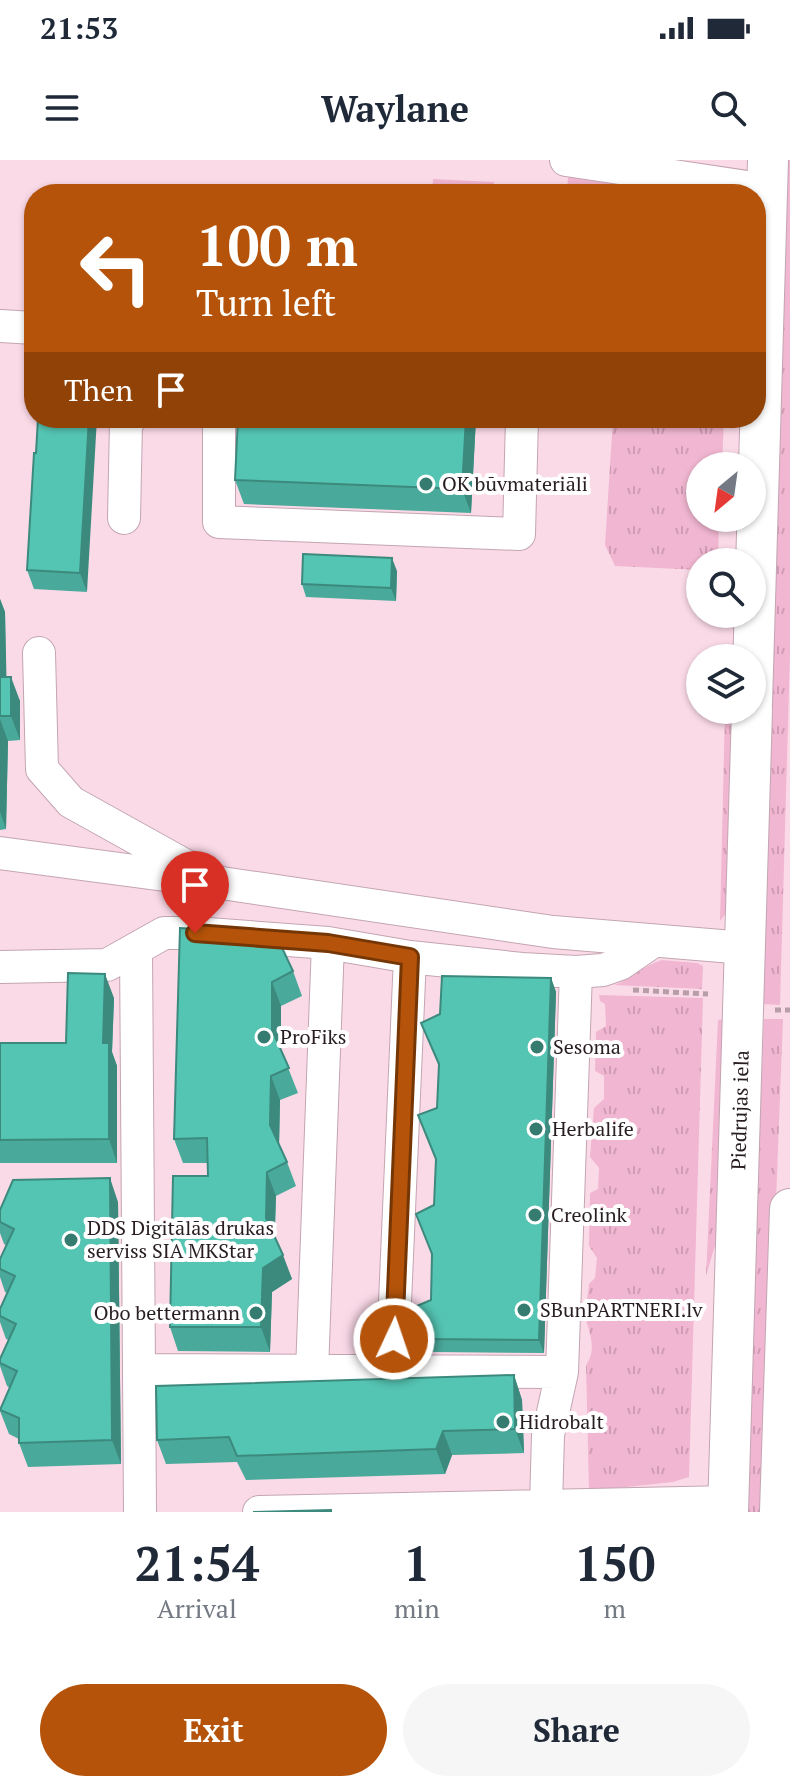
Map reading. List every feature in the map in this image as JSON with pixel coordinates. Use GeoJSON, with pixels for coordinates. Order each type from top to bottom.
{"type":"FeatureCollection","features":[{"type":"Feature","properties":{"kind":"main road"},"geometry":{"type":"LineString","coordinates":[[766,219],[768,175]]}},
{"type":"Feature","properties":{"kind":"main road"},"geometry":{"type":"LineString","coordinates":[[753,644],[758,428]]}},
{"type":"Feature","properties":{"kind":"main road","name":"Piedrujas iela"},"geometry":{"type":"LineString","coordinates":[[729,1507],[752,724]]}},
{"type":"Feature","properties":{"kind":"main road"},"geometry":{"type":"LineString","coordinates":[[784,1501],[790,1209]]}},
{"type":"Feature","properties":{"kind":"lane"},"geometry":{"type":"LineString","coordinates":[[566,160],[768,175]]}},
{"type":"Feature","properties":{"kind":"lane"},"geometry":{"type":"LineString","coordinates":[[0,326],[24,327]]}},
{"type":"Feature","properties":{"kind":"lane"},"geometry":{"type":"LineString","coordinates":[[124,518],[126,428]]}},
{"type":"Feature","properties":{"kind":"lane"},"geometry":{"type":"LineString","coordinates":[[219,428],[219,522],[519,534],[522,428]]}},
{"type":"Feature","properties":{"kind":"lane"},"geometry":{"type":"LineString","coordinates":[[39,653],[42,769],[71,802],[215,882]]}},
{"type":"Feature","properties":{"kind":"lane"},"geometry":{"type":"LineString","coordinates":[[0,853],[553,932],[745,948]]}},
{"type":"Feature","properties":{"kind":"lane"},"geometry":{"type":"LineString","coordinates":[[0,967],[107,965],[164,933],[195,933],[328,943],[410,957],[522,969],[575,980],[620,964],[652,942]]}},
{"type":"Feature","properties":{"kind":"lane"},"geometry":{"type":"LineString","coordinates":[[312,1371],[328,943]]}},
{"type":"Feature","properties":{"kind":"lane"},"geometry":{"type":"LineString","coordinates":[[136,949],[140,1512]]}},
{"type":"Feature","properties":{"kind":"lane"},"geometry":{"type":"LineString","coordinates":[[392,1371],[410,957]]}},
{"type":"Feature","properties":{"kind":"lane"},"geometry":{"type":"LineString","coordinates":[[558,1507],[548,1435],[562,1372],[575,980]]}},
{"type":"Feature","properties":{"kind":"lane"},"geometry":{"type":"LineString","coordinates":[[139,1370],[562,1372]]}},
{"type":"Feature","properties":{"kind":"lane"},"geometry":{"type":"LineString","coordinates":[[259,1512],[729,1507]]}},
{"type":"Feature","properties":{"kind":"path"},"geometry":{"type":"LineString","coordinates":[[575,980],[708,994]]}},
{"type":"Feature","properties":{"kind":"green space"},"geometry":{"type":"Polygon","coordinates":[[[787,160],[790,160],[790,653],[780,1005],[761,1004],[787,160]]]}},
{"type":"Feature","properties":{"kind":"green space"},"geometry":{"type":"Polygon","coordinates":[[[568,177],[615,184],[568,184],[568,177]]]}},
{"type":"Feature","properties":{"kind":"green space"},"geometry":{"type":"Polygon","coordinates":[[[433,179],[494,182],[494,184],[433,184],[433,179]]]}},
{"type":"Feature","properties":{"kind":"green space"},"geometry":{"type":"Polygon","coordinates":[[[612,428],[724,428],[723,452],[686,452],[686,532],[719,532],[718,548],[686,548],[686,569],[615,566],[605,545],[612,428]]]}},
{"type":"Feature","properties":{"kind":"green space"},"geometry":{"type":"Polygon","coordinates":[[[725,724],[739,724],[733,904],[720,921],[725,724]]]}},
{"type":"Feature","properties":{"kind":"green space"},"geometry":{"type":"Polygon","coordinates":[[[662,960],[703,966],[702,989],[614,985],[649,965],[662,960]]]}},
{"type":"Feature","properties":{"kind":"green space"},"geometry":{"type":"Polygon","coordinates":[[[599,995],[703,998],[689,1477],[673,1482],[589,1491],[586,1365],[592,1344],[586,1309],[597,1258],[589,1246],[590,1193],[598,1189],[599,1168],[590,1157],[594,1108],[604,1099],[604,1076],[595,1071],[596,1032],[606,1026],[605,1004],[600,1001],[599,995]]]}},
{"type":"Feature","properties":{"kind":"green space"},"geometry":{"type":"Polygon","coordinates":[[[725,1019],[721,1225],[706,1276],[718,1020],[725,1019]]]}},
{"type":"Feature","properties":{"kind":"green space"},"geometry":{"type":"Polygon","coordinates":[[[764,1019],[783,1019],[764,1512],[744,1512],[764,1019]]]}},
{"type":"Feature","properties":{"kind":"building"},"geometry":{"type":"Polygon","coordinates":[[[37,428],[88,428],[80,573],[27,570],[37,428]]]}},
{"type":"Feature","properties":{"kind":"building"},"geometry":{"type":"Polygon","coordinates":[[[238,428],[465,428],[462,489],[235,480],[238,428]]]}},
{"type":"Feature","properties":{"kind":"building"},"geometry":{"type":"Polygon","coordinates":[[[303,554],[392,558],[391,588],[302,584],[303,554]]]}},
{"type":"Feature","properties":{"kind":"building"},"geometry":{"type":"Polygon","coordinates":[[[0,677],[11,677],[11,716],[0,716],[0,677]]]}},
{"type":"Feature","properties":{"kind":"building"},"geometry":{"type":"Polygon","coordinates":[[[180,928],[276,935],[293,971],[272,982],[272,1030],[289,1068],[271,1076],[270,1125],[287,1162],[267,1172],[266,1218],[283,1255],[263,1268],[261,1327],[170,1327],[173,1176],[208,1176],[207,1138],[174,1139],[180,928]]]}},
{"type":"Feature","properties":{"kind":"building"},"geometry":{"type":"Polygon","coordinates":[[[68,973],[105,974],[103,1043],[109,1043],[109,1139],[0,1140],[0,1043],[66,1043],[68,973]]]}},
{"type":"Feature","properties":{"kind":"building"},"geometry":{"type":"Polygon","coordinates":[[[442,976],[551,978],[539,1340],[428,1339],[412,1308],[431,1300],[432,1254],[416,1214],[434,1205],[436,1159],[418,1115],[437,1108],[439,1064],[421,1023],[440,1014],[442,976]]]}},
{"type":"Feature","properties":{"kind":"building"},"geometry":{"type":"Polygon","coordinates":[[[110,1178],[112,1440],[19,1443],[19,1418],[0,1410],[17,1371],[0,1363],[16,1324],[0,1316],[0,1309],[15,1276],[0,1269],[0,1259],[14,1229],[0,1222],[0,1210],[13,1180],[110,1178]]]}},
{"type":"Feature","properties":{"kind":"building"},"geometry":{"type":"Polygon","coordinates":[[[514,1375],[515,1429],[443,1431],[436,1449],[237,1456],[229,1437],[157,1440],[156,1386],[514,1375]]]}},
{"type":"Feature","properties":{"kind":"building"},"geometry":{"type":"Polygon","coordinates":[[[331,1510],[331,1512],[253,1512],[331,1510]]]}},
{"type":"Feature","properties":{"kind":"place","name":"OK būvmateriāli"},"geometry":{"type":"Point","coordinates":[426,484]}},
{"type":"Feature","properties":{"kind":"place","name":"ProFiks"},"geometry":{"type":"Point","coordinates":[264,1037]}},
{"type":"Feature","properties":{"kind":"place","name":"Sesoma"},"geometry":{"type":"Point","coordinates":[537,1047]}},
{"type":"Feature","properties":{"kind":"place","name":"Herbalife"},"geometry":{"type":"Point","coordinates":[536,1129]}},
{"type":"Feature","properties":{"kind":"place","name":"Creolink"},"geometry":{"type":"Point","coordinates":[535,1215]}},
{"type":"Feature","properties":{"kind":"place","name":"DDS Digitālās drukas serviss SIA MKStar"},"geometry":{"type":"Point","coordinates":[71,1240]}},
{"type":"Feature","properties":{"kind":"place","name":"SBunPARTNERI.lv"},"geometry":{"type":"Point","coordinates":[524,1310]}},
{"type":"Feature","properties":{"kind":"place","name":"Obo bettermann"},"geometry":{"type":"Point","coordinates":[256,1313]}},
{"type":"Feature","properties":{"kind":"place","name":"Hidrobalt"},"geometry":{"type":"Point","coordinates":[503,1422]}},
{"type":"Feature","properties":{"kind":"route"},"geometry":{"type":"LineString","coordinates":[[195,933],[328,943],[410,957],[394,1339]]}}]}
